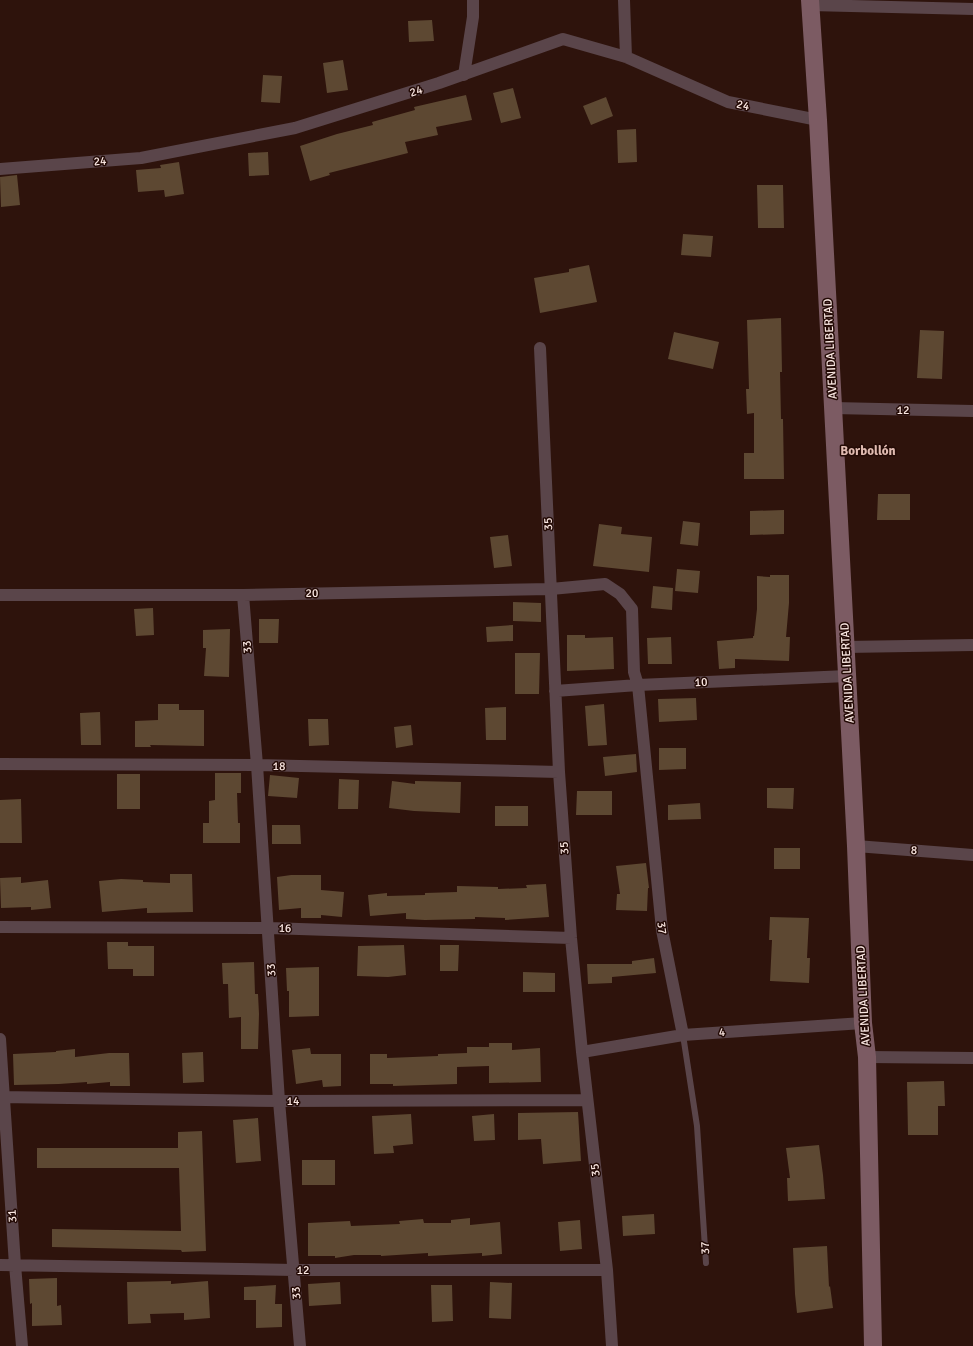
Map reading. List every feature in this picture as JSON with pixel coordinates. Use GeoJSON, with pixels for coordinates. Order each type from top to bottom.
{"type":"FeatureCollection","features":[{"type":"Feature","properties":{"kind":"main road","name":"AVENIDA LIBERTAD"},"geometry":{"type":"LineString","coordinates":[[810,2],[818,120],[856,846],[863,1023],[867,1057],[873,1346]]}},
{"type":"Feature","properties":{"kind":"street"},"geometry":{"type":"LineString","coordinates":[[464,75],[473,17],[473,0]]}},
{"type":"Feature","properties":{"kind":"street"},"geometry":{"type":"LineString","coordinates":[[624,0],[626,57]]}},
{"type":"Feature","properties":{"kind":"street"},"geometry":{"type":"LineString","coordinates":[[810,2],[973,10]]}},
{"type":"Feature","properties":{"kind":"street","name":"24"},"geometry":{"type":"LineString","coordinates":[[0,169],[141,158],[295,128],[464,75],[563,39],[626,57],[728,102],[818,120]]}},
{"type":"Feature","properties":{"kind":"street","name":"35"},"geometry":{"type":"LineString","coordinates":[[540,348],[559,772],[571,938],[587,1100],[607,1270],[612,1346]]}},
{"type":"Feature","properties":{"kind":"street","name":"12"},"geometry":{"type":"LineString","coordinates":[[833,408],[973,411]]}},
{"type":"Feature","properties":{"kind":"street","name":"20"},"geometry":{"type":"LineString","coordinates":[[0,595],[243,595],[551,588],[605,584],[620,594]]}},
{"type":"Feature","properties":{"kind":"street","name":"37"},"geometry":{"type":"LineString","coordinates":[[620,594],[632,609],[634,672],[638,685],[662,930],[682,1035]]}},
{"type":"Feature","properties":{"kind":"street","name":"33"},"geometry":{"type":"LineString","coordinates":[[243,595],[269,928],[279,1101],[300,1346]]}},
{"type":"Feature","properties":{"kind":"street"},"geometry":{"type":"LineString","coordinates":[[845,647],[973,645]]}},
{"type":"Feature","properties":{"kind":"street","name":"10"},"geometry":{"type":"LineString","coordinates":[[555,691],[638,685],[847,676]]}},
{"type":"Feature","properties":{"kind":"street","name":"18"},"geometry":{"type":"LineString","coordinates":[[0,764],[257,765],[559,772]]}},
{"type":"Feature","properties":{"kind":"street","name":"8"},"geometry":{"type":"LineString","coordinates":[[856,846],[973,855]]}},
{"type":"Feature","properties":{"kind":"street","name":"16"},"geometry":{"type":"LineString","coordinates":[[0,927],[269,928],[571,938]]}},
{"type":"Feature","properties":{"kind":"street","name":"4"},"geometry":{"type":"LineString","coordinates":[[582,1052],[682,1035],[863,1023]]}},
{"type":"Feature","properties":{"kind":"street","name":"31"},"geometry":{"type":"LineString","coordinates":[[0,1039],[2,1097],[14,1265],[22,1346]]}},
{"type":"Feature","properties":{"kind":"street"},"geometry":{"type":"LineString","coordinates":[[867,1057],[973,1058]]}},
{"type":"Feature","properties":{"kind":"street","name":"14"},"geometry":{"type":"LineString","coordinates":[[2,1097],[279,1101],[587,1100]]}},
{"type":"Feature","properties":{"kind":"street","name":"12"},"geometry":{"type":"LineString","coordinates":[[0,1265],[294,1270],[607,1270]]}},
{"type":"Feature","properties":{"kind":"lane","name":"37"},"geometry":{"type":"LineString","coordinates":[[682,1035],[697,1126],[706,1263]]}},
{"type":"Feature","properties":{"kind":"building"},"geometry":{"type":"Polygon","coordinates":[[[432,20],[434,41],[409,42],[408,21],[432,20]]]}},
{"type":"Feature","properties":{"kind":"building"},"geometry":{"type":"Polygon","coordinates":[[[343,60],[348,90],[327,93],[323,63],[343,60]]]}},
{"type":"Feature","properties":{"kind":"building"},"geometry":{"type":"Polygon","coordinates":[[[263,75],[282,76],[280,103],[261,102],[263,75]]]}},
{"type":"Feature","properties":{"kind":"building"},"geometry":{"type":"Polygon","coordinates":[[[513,88],[521,118],[501,123],[493,93],[513,88]]]}},
{"type":"Feature","properties":{"kind":"building"},"geometry":{"type":"Polygon","coordinates":[[[466,95],[472,120],[436,127],[438,135],[405,142],[408,153],[329,173],[330,175],[310,181],[300,146],[337,134],[373,125],[372,122],[415,110],[414,107],[466,95]]]}},
{"type":"Feature","properties":{"kind":"building"},"geometry":{"type":"Polygon","coordinates":[[[606,97],[613,116],[591,125],[583,106],[606,97]]]}},
{"type":"Feature","properties":{"kind":"building"},"geometry":{"type":"Polygon","coordinates":[[[636,129],[637,162],[618,163],[617,130],[636,129]]]}},
{"type":"Feature","properties":{"kind":"building"},"geometry":{"type":"Polygon","coordinates":[[[268,152],[269,175],[249,176],[248,153],[268,152]]]}},
{"type":"Feature","properties":{"kind":"building"},"geometry":{"type":"Polygon","coordinates":[[[179,162],[184,194],[165,197],[164,190],[138,192],[136,170],[161,168],[160,165],[179,162]]]}},
{"type":"Feature","properties":{"kind":"building"},"geometry":{"type":"Polygon","coordinates":[[[17,175],[20,205],[1,207],[0,177],[17,175]]]}},
{"type":"Feature","properties":{"kind":"building"},"geometry":{"type":"Polygon","coordinates":[[[757,185],[783,185],[784,228],[758,228],[757,185]]]}},
{"type":"Feature","properties":{"kind":"building"},"geometry":{"type":"Polygon","coordinates":[[[683,234],[713,236],[711,257],[681,255],[683,234]]]}},
{"type":"Feature","properties":{"kind":"building"},"geometry":{"type":"Polygon","coordinates":[[[589,265],[597,302],[540,313],[534,278],[569,272],[569,269],[589,265]]]}},
{"type":"Feature","properties":{"kind":"building"},"geometry":{"type":"Polygon","coordinates":[[[781,318],[782,372],[780,372],[781,419],[783,419],[784,479],[744,479],[744,453],[754,453],[754,413],[747,414],[746,389],[749,389],[747,320],[781,318]]]}},
{"type":"Feature","properties":{"kind":"building"},"geometry":{"type":"Polygon","coordinates":[[[920,330],[944,331],[942,379],[917,378],[920,330]]]}},
{"type":"Feature","properties":{"kind":"building"},"geometry":{"type":"Polygon","coordinates":[[[674,332],[719,342],[713,369],[668,359],[674,332]]]}},
{"type":"Feature","properties":{"kind":"building"},"geometry":{"type":"Polygon","coordinates":[[[878,494],[910,494],[910,520],[877,520],[878,494]]]}},
{"type":"Feature","properties":{"kind":"building"},"geometry":{"type":"Polygon","coordinates":[[[784,510],[784,534],[750,535],[750,511],[784,510]]]}},
{"type":"Feature","properties":{"kind":"building"},"geometry":{"type":"Polygon","coordinates":[[[683,521],[700,523],[698,546],[680,544],[683,521]]]}},
{"type":"Feature","properties":{"kind":"building"},"geometry":{"type":"Polygon","coordinates":[[[599,524],[622,527],[621,534],[652,537],[649,572],[593,566],[599,524]]]}},
{"type":"Feature","properties":{"kind":"building"},"geometry":{"type":"Polygon","coordinates":[[[508,535],[512,566],[494,568],[490,537],[508,535]]]}},
{"type":"Feature","properties":{"kind":"building"},"geometry":{"type":"Polygon","coordinates":[[[677,569],[700,571],[698,593],[675,591],[677,569]]]}},
{"type":"Feature","properties":{"kind":"building"},"geometry":{"type":"Polygon","coordinates":[[[770,575],[789,575],[789,603],[786,637],[790,637],[789,661],[735,659],[735,668],[719,669],[717,641],[753,638],[757,609],[757,576],[770,577],[770,575]]]}},
{"type":"Feature","properties":{"kind":"building"},"geometry":{"type":"Polygon","coordinates":[[[653,586],[673,588],[672,610],[651,608],[653,586]]]}},
{"type":"Feature","properties":{"kind":"building"},"geometry":{"type":"Polygon","coordinates":[[[513,602],[541,603],[541,622],[513,621],[513,602]]]}},
{"type":"Feature","properties":{"kind":"building"},"geometry":{"type":"Polygon","coordinates":[[[153,608],[154,635],[136,636],[134,609],[153,608]]]}},
{"type":"Feature","properties":{"kind":"building"},"geometry":{"type":"Polygon","coordinates":[[[259,619],[279,619],[278,643],[259,643],[259,619]]]}},
{"type":"Feature","properties":{"kind":"building"},"geometry":{"type":"Polygon","coordinates":[[[513,625],[513,641],[487,642],[486,627],[513,625]]]}},
{"type":"Feature","properties":{"kind":"building"},"geometry":{"type":"Polygon","coordinates":[[[230,629],[229,677],[204,676],[206,648],[203,648],[203,630],[230,629]]]}},
{"type":"Feature","properties":{"kind":"building"},"geometry":{"type":"Polygon","coordinates":[[[567,635],[585,635],[585,638],[613,637],[614,669],[567,671],[567,635]]]}},
{"type":"Feature","properties":{"kind":"building"},"geometry":{"type":"Polygon","coordinates":[[[671,637],[672,664],[648,664],[647,638],[671,637]]]}},
{"type":"Feature","properties":{"kind":"building"},"geometry":{"type":"Polygon","coordinates":[[[515,653],[540,653],[539,694],[515,694],[515,653]]]}},
{"type":"Feature","properties":{"kind":"building"},"geometry":{"type":"Polygon","coordinates":[[[696,698],[697,720],[659,722],[658,699],[696,698]]]}},
{"type":"Feature","properties":{"kind":"building"},"geometry":{"type":"Polygon","coordinates":[[[158,704],[179,704],[179,710],[204,710],[204,746],[150,745],[151,747],[135,747],[135,721],[158,720],[158,704]]]}},
{"type":"Feature","properties":{"kind":"building"},"geometry":{"type":"Polygon","coordinates":[[[604,704],[607,745],[588,746],[585,706],[604,704]]]}},
{"type":"Feature","properties":{"kind":"building"},"geometry":{"type":"Polygon","coordinates":[[[506,707],[506,740],[486,740],[485,708],[506,707]]]}},
{"type":"Feature","properties":{"kind":"building"},"geometry":{"type":"Polygon","coordinates":[[[100,712],[101,745],[81,745],[80,713],[100,712]]]}},
{"type":"Feature","properties":{"kind":"building"},"geometry":{"type":"Polygon","coordinates":[[[308,719],[328,719],[329,745],[309,746],[308,719]]]}},
{"type":"Feature","properties":{"kind":"building"},"geometry":{"type":"Polygon","coordinates":[[[411,725],[413,745],[396,748],[394,727],[411,725]]]}},
{"type":"Feature","properties":{"kind":"building"},"geometry":{"type":"Polygon","coordinates":[[[659,748],[686,748],[686,769],[659,770],[659,748]]]}},
{"type":"Feature","properties":{"kind":"building"},"geometry":{"type":"Polygon","coordinates":[[[636,754],[637,772],[605,776],[603,757],[636,754]]]}},
{"type":"Feature","properties":{"kind":"building"},"geometry":{"type":"Polygon","coordinates":[[[215,773],[241,773],[241,793],[237,793],[240,843],[203,843],[203,823],[209,823],[209,801],[215,800],[215,773]]]}},
{"type":"Feature","properties":{"kind":"building"},"geometry":{"type":"Polygon","coordinates":[[[117,774],[140,774],[140,809],[117,809],[117,774]]]}},
{"type":"Feature","properties":{"kind":"building"},"geometry":{"type":"Polygon","coordinates":[[[270,775],[299,778],[297,798],[268,796],[270,775]]]}},
{"type":"Feature","properties":{"kind":"building"},"geometry":{"type":"Polygon","coordinates":[[[339,779],[359,780],[358,809],[338,809],[339,779]]]}},
{"type":"Feature","properties":{"kind":"building"},"geometry":{"type":"Polygon","coordinates":[[[392,781],[415,784],[415,781],[461,782],[460,813],[414,811],[389,808],[392,781]]]}},
{"type":"Feature","properties":{"kind":"building"},"geometry":{"type":"Polygon","coordinates":[[[767,788],[794,788],[793,809],[767,808],[767,788]]]}},
{"type":"Feature","properties":{"kind":"building"},"geometry":{"type":"Polygon","coordinates":[[[577,791],[612,791],[612,815],[576,815],[577,791]]]}},
{"type":"Feature","properties":{"kind":"building"},"geometry":{"type":"Polygon","coordinates":[[[21,799],[22,843],[0,843],[0,800],[21,799]]]}},
{"type":"Feature","properties":{"kind":"building"},"geometry":{"type":"Polygon","coordinates":[[[700,803],[701,819],[668,820],[668,805],[700,803]]]}},
{"type":"Feature","properties":{"kind":"building"},"geometry":{"type":"Polygon","coordinates":[[[495,806],[528,806],[528,826],[495,826],[495,806]]]}},
{"type":"Feature","properties":{"kind":"building"},"geometry":{"type":"Polygon","coordinates":[[[272,825],[300,825],[301,844],[272,844],[272,825]]]}},
{"type":"Feature","properties":{"kind":"building"},"geometry":{"type":"Polygon","coordinates":[[[774,848],[800,848],[800,869],[774,869],[774,848]]]}},
{"type":"Feature","properties":{"kind":"building"},"geometry":{"type":"Polygon","coordinates":[[[646,863],[649,888],[647,911],[616,910],[617,894],[620,894],[616,866],[646,863]]]}},
{"type":"Feature","properties":{"kind":"building"},"geometry":{"type":"Polygon","coordinates":[[[170,874],[192,874],[193,912],[147,913],[147,908],[102,912],[99,881],[121,879],[143,880],[143,882],[170,883],[170,874]]]}},
{"type":"Feature","properties":{"kind":"building"},"geometry":{"type":"Polygon","coordinates":[[[291,875],[321,875],[321,890],[344,892],[342,917],[321,915],[321,918],[301,918],[301,908],[279,910],[277,877],[291,875]]]}},
{"type":"Feature","properties":{"kind":"building"},"geometry":{"type":"Polygon","coordinates":[[[21,877],[21,883],[48,880],[51,908],[31,910],[31,907],[1,908],[0,878],[21,877]]]}},
{"type":"Feature","properties":{"kind":"building"},"geometry":{"type":"Polygon","coordinates":[[[546,884],[549,917],[505,920],[505,918],[475,917],[475,919],[425,920],[406,919],[406,913],[370,916],[368,895],[387,893],[387,896],[425,895],[425,893],[457,892],[457,886],[498,887],[498,889],[527,888],[526,885],[546,884]]]}},
{"type":"Feature","properties":{"kind":"building"},"geometry":{"type":"Polygon","coordinates":[[[770,917],[809,918],[807,958],[810,958],[809,983],[770,981],[772,940],[769,940],[770,917]]]}},
{"type":"Feature","properties":{"kind":"building"},"geometry":{"type":"Polygon","coordinates":[[[107,942],[128,942],[128,946],[154,946],[154,976],[133,976],[133,969],[108,969],[107,942]]]}},
{"type":"Feature","properties":{"kind":"building"},"geometry":{"type":"Polygon","coordinates":[[[404,945],[406,975],[388,977],[357,976],[358,946],[404,945]]]}},
{"type":"Feature","properties":{"kind":"building"},"geometry":{"type":"Polygon","coordinates":[[[440,945],[459,945],[458,971],[440,971],[440,945]]]}},
{"type":"Feature","properties":{"kind":"building"},"geometry":{"type":"Polygon","coordinates":[[[654,958],[656,973],[612,977],[612,983],[588,984],[587,964],[632,964],[632,961],[654,958]]]}},
{"type":"Feature","properties":{"kind":"building"},"geometry":{"type":"Polygon","coordinates":[[[254,962],[255,994],[258,994],[259,1014],[258,1049],[241,1049],[241,1017],[229,1018],[228,984],[223,984],[222,963],[254,962]]]}},
{"type":"Feature","properties":{"kind":"building"},"geometry":{"type":"Polygon","coordinates":[[[319,967],[319,1016],[289,1017],[289,991],[287,991],[286,968],[319,967]]]}},
{"type":"Feature","properties":{"kind":"building"},"geometry":{"type":"Polygon","coordinates":[[[523,972],[555,973],[555,992],[523,992],[523,972]]]}},
{"type":"Feature","properties":{"kind":"building"},"geometry":{"type":"Polygon","coordinates":[[[489,1043],[512,1043],[512,1050],[540,1048],[541,1082],[489,1083],[489,1066],[457,1067],[457,1084],[393,1086],[393,1084],[370,1084],[370,1054],[387,1054],[387,1058],[438,1056],[438,1054],[467,1053],[467,1047],[489,1047],[489,1043]]]}},
{"type":"Feature","properties":{"kind":"building"},"geometry":{"type":"Polygon","coordinates":[[[310,1048],[311,1054],[341,1054],[341,1086],[323,1087],[322,1080],[296,1084],[292,1050],[310,1048]]]}},
{"type":"Feature","properties":{"kind":"building"},"geometry":{"type":"Polygon","coordinates":[[[75,1049],[75,1057],[109,1053],[129,1053],[130,1086],[110,1086],[110,1082],[87,1084],[87,1082],[14,1085],[13,1054],[56,1052],[75,1049]]]}},
{"type":"Feature","properties":{"kind":"building"},"geometry":{"type":"Polygon","coordinates":[[[203,1052],[204,1082],[183,1083],[182,1053],[203,1052]]]}},
{"type":"Feature","properties":{"kind":"building"},"geometry":{"type":"Polygon","coordinates":[[[944,1081],[945,1106],[938,1106],[938,1135],[908,1135],[907,1082],[944,1081]]]}},
{"type":"Feature","properties":{"kind":"building"},"geometry":{"type":"Polygon","coordinates":[[[578,1112],[581,1161],[543,1164],[541,1139],[518,1140],[518,1113],[578,1112]]]}},
{"type":"Feature","properties":{"kind":"building"},"geometry":{"type":"Polygon","coordinates":[[[411,1114],[413,1144],[393,1146],[394,1153],[374,1154],[372,1116],[411,1114]]]}},
{"type":"Feature","properties":{"kind":"building"},"geometry":{"type":"Polygon","coordinates":[[[494,1114],[495,1140],[474,1141],[472,1116],[494,1114]]]}},
{"type":"Feature","properties":{"kind":"building"},"geometry":{"type":"Polygon","coordinates":[[[258,1118],[261,1161],[236,1163],[233,1120],[258,1118]]]}},
{"type":"Feature","properties":{"kind":"building"},"geometry":{"type":"Polygon","coordinates":[[[202,1131],[206,1251],[182,1252],[181,1250],[52,1247],[52,1229],[181,1231],[179,1168],[37,1168],[37,1148],[178,1148],[178,1132],[202,1131]]]}},
{"type":"Feature","properties":{"kind":"building"},"geometry":{"type":"Polygon","coordinates":[[[819,1145],[825,1199],[788,1201],[787,1178],[790,1178],[786,1148],[819,1145]]]}},
{"type":"Feature","properties":{"kind":"building"},"geometry":{"type":"Polygon","coordinates":[[[302,1160],[335,1160],[335,1185],[302,1185],[302,1160]]]}},
{"type":"Feature","properties":{"kind":"building"},"geometry":{"type":"Polygon","coordinates":[[[654,1214],[655,1234],[623,1236],[622,1216],[654,1214]]]}},
{"type":"Feature","properties":{"kind":"building"},"geometry":{"type":"Polygon","coordinates":[[[470,1218],[470,1225],[500,1222],[502,1254],[482,1256],[482,1253],[428,1256],[428,1253],[381,1256],[354,1255],[335,1258],[335,1256],[308,1256],[308,1223],[350,1221],[351,1226],[400,1224],[399,1221],[423,1219],[424,1223],[451,1223],[451,1220],[470,1218]]]}},
{"type":"Feature","properties":{"kind":"building"},"geometry":{"type":"Polygon","coordinates":[[[580,1220],[582,1249],[560,1251],[558,1222],[580,1220]]]}},
{"type":"Feature","properties":{"kind":"building"},"geometry":{"type":"Polygon","coordinates":[[[827,1246],[829,1287],[830,1286],[833,1308],[797,1313],[793,1248],[827,1246]]]}},
{"type":"Feature","properties":{"kind":"building"},"geometry":{"type":"Polygon","coordinates":[[[57,1278],[57,1306],[61,1305],[62,1325],[32,1326],[32,1303],[30,1304],[29,1279],[57,1278]]]}},
{"type":"Feature","properties":{"kind":"building"},"geometry":{"type":"Polygon","coordinates":[[[171,1281],[171,1284],[208,1281],[210,1318],[184,1320],[184,1313],[150,1314],[151,1323],[128,1324],[127,1282],[171,1281]]]}},
{"type":"Feature","properties":{"kind":"building"},"geometry":{"type":"Polygon","coordinates":[[[340,1282],[341,1304],[309,1306],[308,1284],[340,1282]]]}},
{"type":"Feature","properties":{"kind":"building"},"geometry":{"type":"Polygon","coordinates":[[[490,1282],[512,1283],[511,1319],[489,1318],[490,1282]]]}},
{"type":"Feature","properties":{"kind":"building"},"geometry":{"type":"Polygon","coordinates":[[[276,1285],[275,1304],[282,1304],[282,1327],[256,1328],[256,1300],[244,1300],[244,1287],[276,1285]]]}},
{"type":"Feature","properties":{"kind":"building"},"geometry":{"type":"Polygon","coordinates":[[[431,1285],[452,1285],[453,1321],[432,1322],[431,1285]]]}},
{"type":"Feature","properties":{"kind":"district","name":"Borbollón"},"geometry":{"type":"Point","coordinates":[868,450]}}]}
